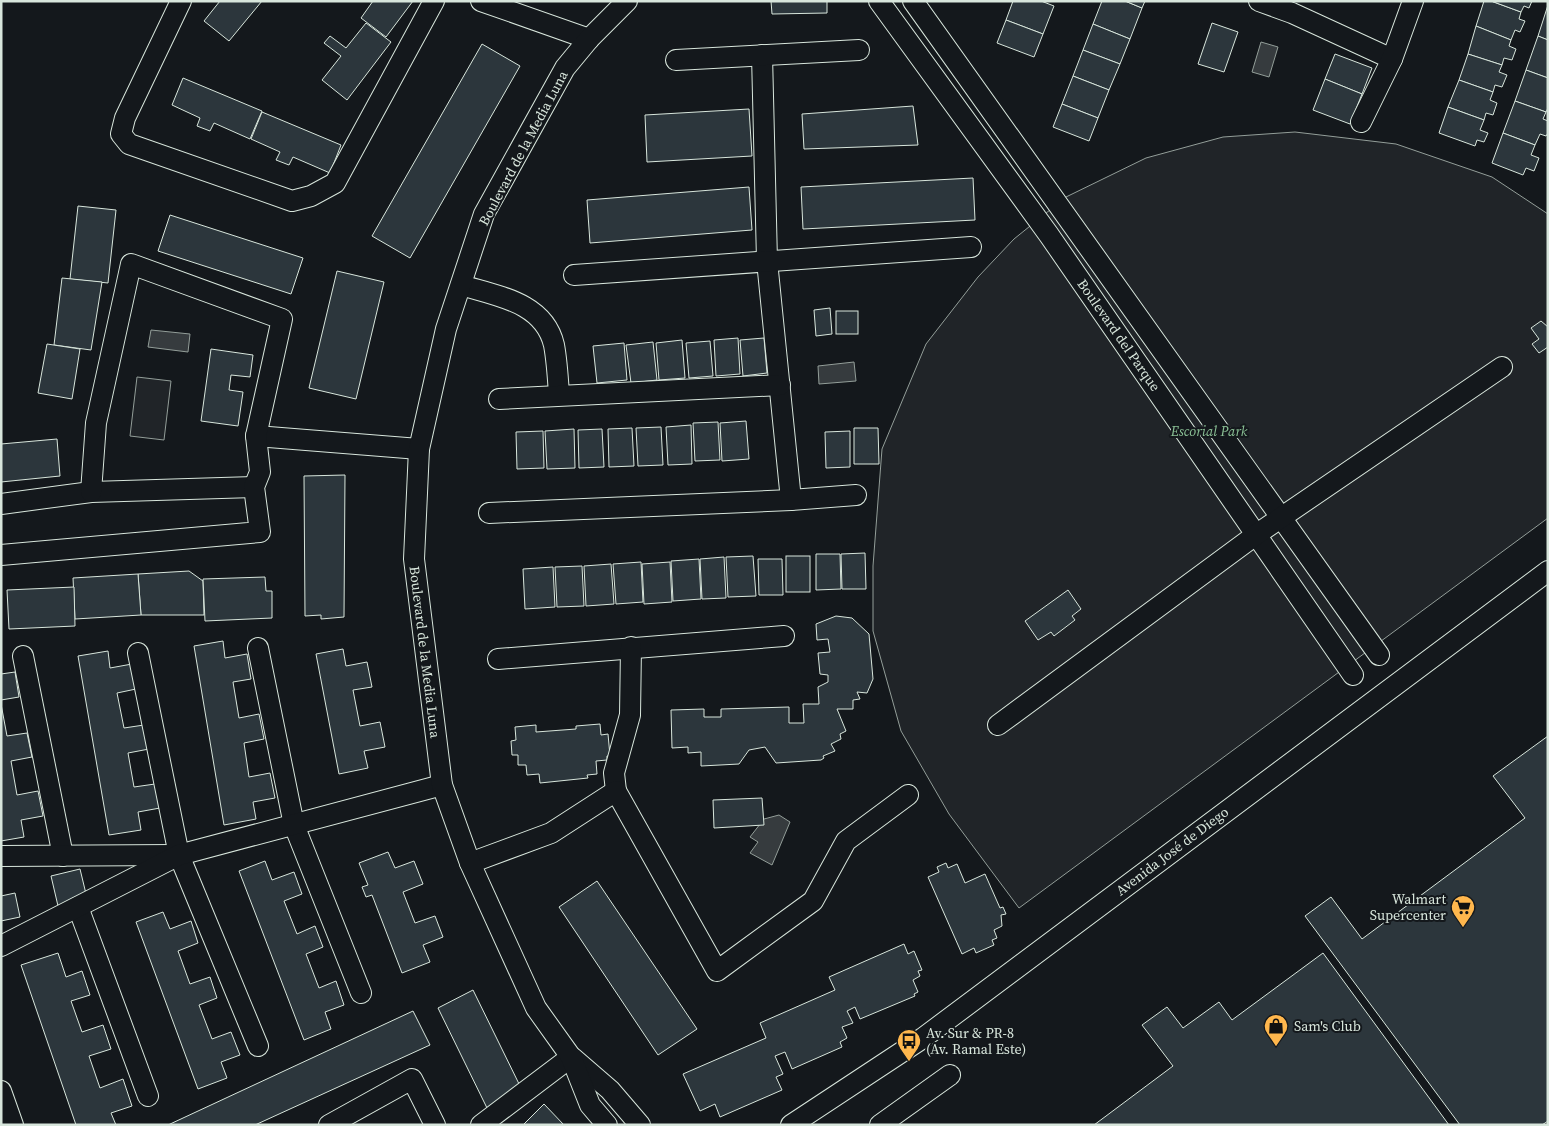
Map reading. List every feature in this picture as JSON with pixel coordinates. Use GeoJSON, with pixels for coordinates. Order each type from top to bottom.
{"type":"FeatureCollection","features":[{"type":"Feature","properties":{"kind":"street"},"geometry":{"type":"LineString","coordinates":[[181,1],[125,118],[121,134],[129,144],[292,200],[311,196],[335,183],[434,1]]}},
{"type":"Feature","properties":{"kind":"street"},"geometry":{"type":"LineString","coordinates":[[481,1],[589,39]]}},
{"type":"Feature","properties":{"kind":"street","name":"Boulevard de la Media Luna"},"geometry":{"type":"LineString","coordinates":[[606,1125],[590,1105],[571,1057],[536,1008],[470,863],[442,785],[414,559],[419,449],[446,329],[484,214],[565,68],[589,39],[627,1]]}},
{"type":"Feature","properties":{"kind":"street","name":"Boulevard del Parque"},"geometry":{"type":"LineString","coordinates":[[879,1],[1049,235],[1257,534],[1352,675]]}},
{"type":"Feature","properties":{"kind":"street","name":"Boulevard del Parque"},"geometry":{"type":"LineString","coordinates":[[913,1],[1283,517],[1379,655]]}},
{"type":"Feature","properties":{"kind":"street"},"geometry":{"type":"LineString","coordinates":[[1259,1],[1294,7],[1392,59]]}},
{"type":"Feature","properties":{"kind":"street"},"geometry":{"type":"LineString","coordinates":[[1361,122],[1392,59],[1413,1]]}},
{"type":"Feature","properties":{"kind":"street"},"geometry":{"type":"LineString","coordinates":[[676,60],[859,50]]}},
{"type":"Feature","properties":{"kind":"street"},"geometry":{"type":"LineString","coordinates":[[762,55],[767,262],[791,500]]}},
{"type":"Feature","properties":{"kind":"street"},"geometry":{"type":"LineString","coordinates":[[574,275],[971,248]]}},
{"type":"Feature","properties":{"kind":"street"},"geometry":{"type":"LineString","coordinates":[[1,555],[260,532],[254,487],[260,472],[256,436],[282,318],[131,264],[96,424],[90,492]]}},
{"type":"Feature","properties":{"kind":"street"},"geometry":{"type":"LineString","coordinates":[[461,285],[524,305],[543,320],[554,344],[559,395]]}},
{"type":"Feature","properties":{"kind":"street"},"geometry":{"type":"LineString","coordinates":[[998,725],[1257,534],[1502,367]]}},
{"type":"Feature","properties":{"kind":"street"},"geometry":{"type":"LineString","coordinates":[[499,399],[780,385]]}},
{"type":"Feature","properties":{"kind":"street"},"geometry":{"type":"LineString","coordinates":[[256,436],[419,449]]}},
{"type":"Feature","properties":{"kind":"street"},"geometry":{"type":"LineString","coordinates":[[1,504],[90,492],[254,487]]}},
{"type":"Feature","properties":{"kind":"street"},"geometry":{"type":"LineString","coordinates":[[489,513],[791,500],[856,495]]}},
{"type":"Feature","properties":{"kind":"street","name":"Avenida José de Diego"},"geometry":{"type":"LineString","coordinates":[[791,1125],[923,1038],[1548,571]]}},
{"type":"Feature","properties":{"kind":"street"},"geometry":{"type":"LineString","coordinates":[[498,659],[784,636]]}},
{"type":"Feature","properties":{"kind":"street"},"geometry":{"type":"LineString","coordinates":[[631,647],[630,715],[614,773],[616,791],[717,971],[813,902],[846,841],[908,795]]}},
{"type":"Feature","properties":{"kind":"street"},"geometry":{"type":"LineString","coordinates":[[258,648],[294,824],[361,993]]}},
{"type":"Feature","properties":{"kind":"street"},"geometry":{"type":"LineString","coordinates":[[138,653],[179,855],[258,1046]]}},
{"type":"Feature","properties":{"kind":"street"},"geometry":{"type":"LineString","coordinates":[[23,656],[63,856]]}},
{"type":"Feature","properties":{"kind":"street"},"geometry":{"type":"LineString","coordinates":[[1,946],[179,855],[442,785]]}},
{"type":"Feature","properties":{"kind":"street"},"geometry":{"type":"LineString","coordinates":[[470,863],[551,833],[616,791]]}},
{"type":"Feature","properties":{"kind":"street"},"geometry":{"type":"LineString","coordinates":[[1,856],[179,855]]}},
{"type":"Feature","properties":{"kind":"street"},"geometry":{"type":"LineString","coordinates":[[78,908],[148,1096]]}},
{"type":"Feature","properties":{"kind":"street"},"geometry":{"type":"LineString","coordinates":[[481,1125],[571,1057]]}},
{"type":"Feature","properties":{"kind":"street","name":"Boulevard de la Media Luna"},"geometry":{"type":"LineString","coordinates":[[571,1057],[610,1090],[640,1125]]}},
{"type":"Feature","properties":{"kind":"street"},"geometry":{"type":"LineString","coordinates":[[880,1125],[950,1075]]}},
{"type":"Feature","properties":{"kind":"street"},"geometry":{"type":"LineString","coordinates":[[329,1125],[412,1079],[435,1125]]}},
{"type":"Feature","properties":{"kind":"street"},"geometry":{"type":"LineString","coordinates":[[1,1091],[13,1125]]}},
{"type":"Feature","properties":{"kind":"green space","name":"Escorial Park"},"geometry":{"type":"Polygon","coordinates":[[[1295,132],[1396,144],[1492,177],[1548,214],[1548,518],[1019,908],[949,814],[901,731],[873,631],[873,566],[882,449],[926,344],[978,277],[1014,239],[1066,197],[1146,158],[1223,137],[1295,132]]]}},
{"type":"Feature","properties":{"kind":"green space"},"geometry":{"type":"Polygon","coordinates":[[[137,377],[171,381],[164,440],[130,436],[137,377]]]}},
{"type":"Feature","properties":{"kind":"shaded area"},"geometry":{"type":"Polygon","coordinates":[[[1261,42],[1278,47],[1269,77],[1252,72],[1261,42]]]}},
{"type":"Feature","properties":{"kind":"shaded area"},"geometry":{"type":"Polygon","coordinates":[[[151,330],[190,334],[188,352],[148,347],[151,330]]]}},
{"type":"Feature","properties":{"kind":"shaded area"},"geometry":{"type":"Polygon","coordinates":[[[854,362],[856,381],[819,384],[818,366],[854,362]]]}},
{"type":"Feature","properties":{"kind":"shaded area"},"geometry":{"type":"Polygon","coordinates":[[[779,815],[790,822],[772,865],[750,853],[758,842],[750,837],[764,819],[779,815]]]}},
{"type":"Feature","properties":{"kind":"building"},"geometry":{"type":"Polygon","coordinates":[[[220,1],[262,1],[229,41],[204,21],[220,1]]]}},
{"type":"Feature","properties":{"kind":"building"},"geometry":{"type":"Polygon","coordinates":[[[373,1],[413,1],[386,37],[361,18],[373,1]]]}},
{"type":"Feature","properties":{"kind":"building"},"geometry":{"type":"Polygon","coordinates":[[[771,1],[827,1],[827,13],[772,14],[771,1]]]}},
{"type":"Feature","properties":{"kind":"building"},"geometry":{"type":"Polygon","coordinates":[[[1013,1],[1041,1],[1054,6],[1043,34],[1006,20],[1013,1]]]}},
{"type":"Feature","properties":{"kind":"building"},"geometry":{"type":"Polygon","coordinates":[[[1102,1],[1125,1],[1142,8],[1130,39],[1093,24],[1102,1]]]}},
{"type":"Feature","properties":{"kind":"building"},"geometry":{"type":"Polygon","coordinates":[[[1125,1],[1145,1],[1142,8],[1125,1]]]}},
{"type":"Feature","properties":{"kind":"building"},"geometry":{"type":"Polygon","coordinates":[[[1484,1],[1491,1],[1521,12],[1519,19],[1525,21],[1520,32],[1515,30],[1511,40],[1476,26],[1484,1]]]}},
{"type":"Feature","properties":{"kind":"building"},"geometry":{"type":"Polygon","coordinates":[[[1491,1],[1532,1],[1529,8],[1524,6],[1521,12],[1491,1]]]}},
{"type":"Feature","properties":{"kind":"building"},"geometry":{"type":"Polygon","coordinates":[[[1548,5],[1548,40],[1538,36],[1548,5]]]}},
{"type":"Feature","properties":{"kind":"building"},"geometry":{"type":"Polygon","coordinates":[[[1006,20],[1043,34],[1034,57],[997,43],[1006,20]]]}},
{"type":"Feature","properties":{"kind":"building"},"geometry":{"type":"Polygon","coordinates":[[[366,23],[391,42],[347,100],[322,80],[341,56],[324,43],[330,36],[346,48],[366,23]]]}},
{"type":"Feature","properties":{"kind":"building"},"geometry":{"type":"Polygon","coordinates":[[[1212,23],[1238,32],[1224,72],[1198,64],[1212,23]]]}},
{"type":"Feature","properties":{"kind":"building"},"geometry":{"type":"Polygon","coordinates":[[[1093,24],[1130,39],[1120,64],[1083,50],[1093,24]]]}},
{"type":"Feature","properties":{"kind":"building"},"geometry":{"type":"Polygon","coordinates":[[[1476,26],[1511,40],[1509,46],[1516,49],[1512,60],[1504,58],[1502,65],[1468,54],[1476,26]]]}},
{"type":"Feature","properties":{"kind":"building"},"geometry":{"type":"Polygon","coordinates":[[[1538,36],[1548,40],[1548,78],[1526,70],[1538,36]]]}},
{"type":"Feature","properties":{"kind":"building"},"geometry":{"type":"Polygon","coordinates":[[[482,44],[520,66],[410,258],[372,236],[482,44]]]}},
{"type":"Feature","properties":{"kind":"building"},"geometry":{"type":"Polygon","coordinates":[[[1083,50],[1120,64],[1109,90],[1073,76],[1083,50]]]}},
{"type":"Feature","properties":{"kind":"building"},"geometry":{"type":"Polygon","coordinates":[[[1335,54],[1372,68],[1362,94],[1325,79],[1335,54]]]}},
{"type":"Feature","properties":{"kind":"building"},"geometry":{"type":"Polygon","coordinates":[[[1468,54],[1502,65],[1499,72],[1507,75],[1502,87],[1495,85],[1493,92],[1459,80],[1468,54]]]}},
{"type":"Feature","properties":{"kind":"building"},"geometry":{"type":"Polygon","coordinates":[[[1526,70],[1548,78],[1548,108],[1546,112],[1515,101],[1526,70]]]}},
{"type":"Feature","properties":{"kind":"building"},"geometry":{"type":"Polygon","coordinates":[[[1073,76],[1109,90],[1098,118],[1062,104],[1073,76]]]}},
{"type":"Feature","properties":{"kind":"building"},"geometry":{"type":"Polygon","coordinates":[[[183,78],[262,111],[250,139],[214,123],[210,131],[197,126],[200,118],[172,105],[183,78]]]}},
{"type":"Feature","properties":{"kind":"building"},"geometry":{"type":"Polygon","coordinates":[[[1325,79],[1362,94],[1350,124],[1313,110],[1325,79]]]}},
{"type":"Feature","properties":{"kind":"building"},"geometry":{"type":"Polygon","coordinates":[[[1459,80],[1493,92],[1490,100],[1497,103],[1493,115],[1486,113],[1484,120],[1448,107],[1459,80]]]}},
{"type":"Feature","properties":{"kind":"building"},"geometry":{"type":"Polygon","coordinates":[[[1515,101],[1546,112],[1543,119],[1548,121],[1548,133],[1546,136],[1540,134],[1535,145],[1503,133],[1515,101]]]}},
{"type":"Feature","properties":{"kind":"building"},"geometry":{"type":"Polygon","coordinates":[[[1062,104],[1098,118],[1089,141],[1053,127],[1062,104]]]}},
{"type":"Feature","properties":{"kind":"building"},"geometry":{"type":"Polygon","coordinates":[[[913,106],[918,145],[804,149],[802,114],[913,106]]]}},
{"type":"Feature","properties":{"kind":"building"},"geometry":{"type":"Polygon","coordinates":[[[1448,107],[1484,120],[1480,130],[1488,133],[1484,142],[1477,140],[1475,146],[1439,133],[1448,107]]]}},
{"type":"Feature","properties":{"kind":"building"},"geometry":{"type":"Polygon","coordinates":[[[749,109],[752,156],[647,162],[645,115],[749,109]]]}},
{"type":"Feature","properties":{"kind":"building"},"geometry":{"type":"Polygon","coordinates":[[[262,112],[341,145],[330,173],[293,157],[289,165],[276,160],[280,152],[251,139],[262,112]]]}},
{"type":"Feature","properties":{"kind":"building"},"geometry":{"type":"Polygon","coordinates":[[[1503,133],[1535,145],[1531,155],[1539,158],[1534,171],[1526,168],[1523,175],[1492,163],[1503,133]]]}},
{"type":"Feature","properties":{"kind":"building"},"geometry":{"type":"Polygon","coordinates":[[[973,178],[975,220],[803,229],[801,187],[973,178]]]}},
{"type":"Feature","properties":{"kind":"building"},"geometry":{"type":"Polygon","coordinates":[[[749,187],[752,230],[590,243],[587,200],[749,187]]]}},
{"type":"Feature","properties":{"kind":"building"},"geometry":{"type":"Polygon","coordinates":[[[78,206],[116,210],[108,283],[70,279],[78,206]]]}},
{"type":"Feature","properties":{"kind":"building"},"geometry":{"type":"Polygon","coordinates":[[[170,215],[303,258],[291,294],[158,251],[170,215]]]}},
{"type":"Feature","properties":{"kind":"building"},"geometry":{"type":"Polygon","coordinates":[[[337,271],[384,282],[356,399],[309,388],[337,271]]]}},
{"type":"Feature","properties":{"kind":"building"},"geometry":{"type":"Polygon","coordinates":[[[62,278],[102,282],[91,350],[54,345],[62,278]]]}},
{"type":"Feature","properties":{"kind":"building"},"geometry":{"type":"Polygon","coordinates":[[[830,308],[832,334],[816,336],[814,310],[830,308]]]}},
{"type":"Feature","properties":{"kind":"building"},"geometry":{"type":"Polygon","coordinates":[[[836,311],[858,311],[858,334],[836,334],[836,311]]]}},
{"type":"Feature","properties":{"kind":"building"},"geometry":{"type":"Polygon","coordinates":[[[1541,321],[1548,327],[1548,347],[1539,353],[1532,344],[1539,339],[1531,328],[1541,321]]]}},
{"type":"Feature","properties":{"kind":"building"},"geometry":{"type":"Polygon","coordinates":[[[738,338],[740,374],[716,376],[714,340],[738,338]]]}},
{"type":"Feature","properties":{"kind":"building"},"geometry":{"type":"Polygon","coordinates":[[[764,338],[767,373],[743,376],[740,340],[764,338]]]}},
{"type":"Feature","properties":{"kind":"building"},"geometry":{"type":"Polygon","coordinates":[[[682,340],[685,378],[659,380],[656,343],[682,340]]]}},
{"type":"Feature","properties":{"kind":"building"},"geometry":{"type":"Polygon","coordinates":[[[710,341],[713,376],[689,378],[686,343],[710,341]]]}},
{"type":"Feature","properties":{"kind":"building"},"geometry":{"type":"Polygon","coordinates":[[[653,342],[657,380],[631,383],[626,345],[653,342]]]}},
{"type":"Feature","properties":{"kind":"building"},"geometry":{"type":"Polygon","coordinates":[[[624,343],[627,380],[597,383],[593,346],[624,343]]]}},
{"type":"Feature","properties":{"kind":"building"},"geometry":{"type":"Polygon","coordinates":[[[47,344],[80,349],[72,399],[38,393],[47,344]]]}},
{"type":"Feature","properties":{"kind":"building"},"geometry":{"type":"Polygon","coordinates":[[[211,349],[253,355],[250,377],[231,375],[229,390],[243,392],[238,426],[201,421],[211,349]]]}},
{"type":"Feature","properties":{"kind":"building"},"geometry":{"type":"Polygon","coordinates":[[[746,421],[749,459],[722,461],[720,423],[746,421]]]}},
{"type":"Feature","properties":{"kind":"building"},"geometry":{"type":"Polygon","coordinates":[[[718,422],[720,460],[695,461],[693,423],[718,422]]]}},
{"type":"Feature","properties":{"kind":"building"},"geometry":{"type":"Polygon","coordinates":[[[691,425],[692,464],[668,465],[666,427],[691,425]]]}},
{"type":"Feature","properties":{"kind":"building"},"geometry":{"type":"Polygon","coordinates":[[[661,427],[663,465],[638,466],[636,428],[661,427]]]}},
{"type":"Feature","properties":{"kind":"building"},"geometry":{"type":"Polygon","coordinates":[[[632,428],[634,466],[609,467],[608,429],[632,428]]]}},
{"type":"Feature","properties":{"kind":"building"},"geometry":{"type":"Polygon","coordinates":[[[854,428],[878,428],[879,464],[854,464],[854,428]]]}},
{"type":"Feature","properties":{"kind":"building"},"geometry":{"type":"Polygon","coordinates":[[[574,429],[575,468],[547,469],[545,431],[574,429]]]}},
{"type":"Feature","properties":{"kind":"building"},"geometry":{"type":"Polygon","coordinates":[[[602,429],[604,467],[579,468],[578,430],[602,429]]]}},
{"type":"Feature","properties":{"kind":"building"},"geometry":{"type":"Polygon","coordinates":[[[543,431],[544,468],[517,469],[516,432],[543,431]]]}},
{"type":"Feature","properties":{"kind":"building"},"geometry":{"type":"Polygon","coordinates":[[[850,431],[850,467],[826,468],[825,432],[850,431]]]}},
{"type":"Feature","properties":{"kind":"building"},"geometry":{"type":"Polygon","coordinates":[[[57,439],[60,476],[1,482],[1,444],[57,439]]]}},
{"type":"Feature","properties":{"kind":"building"},"geometry":{"type":"Polygon","coordinates":[[[345,475],[344,617],[321,619],[321,615],[305,616],[304,476],[345,475]]]}},
{"type":"Feature","properties":{"kind":"building"},"geometry":{"type":"Polygon","coordinates":[[[865,553],[866,589],[842,589],[841,554],[865,553]]]}},
{"type":"Feature","properties":{"kind":"building"},"geometry":{"type":"Polygon","coordinates":[[[816,554],[840,554],[841,589],[816,590],[816,554]]]}},
{"type":"Feature","properties":{"kind":"building"},"geometry":{"type":"Polygon","coordinates":[[[753,556],[756,596],[728,597],[726,557],[753,556]]]}},
{"type":"Feature","properties":{"kind":"building"},"geometry":{"type":"Polygon","coordinates":[[[786,556],[810,556],[810,592],[786,592],[786,556]]]}},
{"type":"Feature","properties":{"kind":"building"},"geometry":{"type":"Polygon","coordinates":[[[724,557],[726,598],[702,599],[700,559],[724,557]]]}},
{"type":"Feature","properties":{"kind":"building"},"geometry":{"type":"Polygon","coordinates":[[[699,559],[701,599],[673,601],[671,561],[699,559]]]}},
{"type":"Feature","properties":{"kind":"building"},"geometry":{"type":"Polygon","coordinates":[[[758,559],[782,559],[783,595],[759,595],[758,559]]]}},
{"type":"Feature","properties":{"kind":"building"},"geometry":{"type":"Polygon","coordinates":[[[641,562],[643,602],[616,604],[613,564],[641,562]]]}},
{"type":"Feature","properties":{"kind":"building"},"geometry":{"type":"Polygon","coordinates":[[[670,562],[672,602],[644,604],[642,564],[670,562]]]}},
{"type":"Feature","properties":{"kind":"building"},"geometry":{"type":"Polygon","coordinates":[[[611,564],[614,604],[586,606],[584,566],[611,564]]]}},
{"type":"Feature","properties":{"kind":"building"},"geometry":{"type":"Polygon","coordinates":[[[582,566],[584,606],[557,607],[555,567],[582,566]]]}},
{"type":"Feature","properties":{"kind":"building"},"geometry":{"type":"Polygon","coordinates":[[[553,567],[555,607],[525,609],[523,569],[553,567]]]}},
{"type":"Feature","properties":{"kind":"building"},"geometry":{"type":"Polygon","coordinates":[[[189,571],[203,581],[204,615],[141,615],[138,574],[189,571]]]}},
{"type":"Feature","properties":{"kind":"building"},"geometry":{"type":"Polygon","coordinates":[[[138,574],[141,615],[75,619],[73,578],[138,574]]]}},
{"type":"Feature","properties":{"kind":"building"},"geometry":{"type":"Polygon","coordinates":[[[265,577],[266,591],[272,591],[272,618],[205,621],[203,579],[265,577]]]}},
{"type":"Feature","properties":{"kind":"building"},"geometry":{"type":"Polygon","coordinates":[[[74,587],[75,626],[9,629],[7,590],[74,587]]]}},
{"type":"Feature","properties":{"kind":"building"},"geometry":{"type":"Polygon","coordinates":[[[1068,590],[1081,609],[1072,616],[1075,620],[1054,636],[1051,632],[1038,640],[1025,621],[1068,590]]]}},
{"type":"Feature","properties":{"kind":"building"},"geometry":{"type":"Polygon","coordinates":[[[836,616],[852,618],[869,634],[873,679],[867,693],[857,692],[860,699],[853,700],[853,709],[837,709],[846,731],[840,734],[841,739],[831,744],[835,751],[823,756],[824,758],[821,760],[776,763],[765,747],[749,750],[739,764],[701,766],[701,752],[688,753],[688,747],[672,748],[671,710],[704,709],[704,717],[721,717],[721,709],[789,707],[789,723],[804,723],[803,704],[819,704],[818,687],[828,682],[828,675],[820,674],[818,653],[830,652],[828,639],[817,640],[816,624],[836,616]]]}},
{"type":"Feature","properties":{"kind":"building"},"geometry":{"type":"Polygon","coordinates":[[[223,641],[225,658],[247,654],[251,679],[233,682],[239,718],[259,714],[264,739],[244,743],[249,777],[270,773],[275,798],[253,802],[256,819],[224,825],[194,646],[223,641]]]}},
{"type":"Feature","properties":{"kind":"building"},"geometry":{"type":"Polygon","coordinates":[[[343,649],[346,666],[367,662],[372,687],[353,690],[360,726],[380,722],[385,747],[364,751],[368,768],[339,774],[316,654],[343,649]]]}},
{"type":"Feature","properties":{"kind":"building"},"geometry":{"type":"Polygon","coordinates":[[[108,651],[110,668],[132,664],[136,689],[117,693],[124,728],[144,725],[149,749],[128,753],[134,787],[155,784],[160,808],[138,812],[141,830],[109,835],[78,656],[108,651]]]}},
{"type":"Feature","properties":{"kind":"building"},"geometry":{"type":"Polygon","coordinates":[[[15,672],[19,697],[1,700],[1,674],[15,672]]]}},
{"type":"Feature","properties":{"kind":"building"},"geometry":{"type":"Polygon","coordinates":[[[1,704],[7,736],[27,733],[32,757],[11,761],[17,795],[38,791],[43,816],[21,820],[24,837],[1,841],[1,704]]]}},
{"type":"Feature","properties":{"kind":"building"},"geometry":{"type":"Polygon","coordinates":[[[600,724],[601,735],[608,734],[610,756],[607,756],[607,760],[596,761],[597,774],[587,775],[588,778],[540,783],[539,774],[527,775],[526,765],[518,765],[518,755],[512,755],[511,741],[516,740],[515,727],[536,725],[536,732],[576,729],[576,726],[600,724]]]}},
{"type":"Feature","properties":{"kind":"building","name":"Walmart Supercenter"},"geometry":{"type":"Polygon","coordinates":[[[1548,736],[1548,1121],[1542,1125],[1460,1125],[1305,916],[1331,897],[1362,939],[1525,818],[1493,776],[1548,736]]]}},
{"type":"Feature","properties":{"kind":"building"},"geometry":{"type":"Polygon","coordinates":[[[762,798],[764,825],[714,828],[713,800],[762,798]]]}},
{"type":"Feature","properties":{"kind":"building"},"geometry":{"type":"Polygon","coordinates":[[[388,852],[395,868],[414,861],[423,884],[403,892],[415,923],[435,916],[443,937],[423,945],[430,962],[402,973],[372,895],[366,897],[362,887],[368,885],[359,863],[388,852]]]}},
{"type":"Feature","properties":{"kind":"building"},"geometry":{"type":"Polygon","coordinates":[[[265,861],[272,880],[294,872],[302,894],[284,901],[297,934],[315,926],[323,947],[306,954],[319,988],[336,981],[344,1005],[325,1012],[331,1029],[304,1040],[239,871],[265,861]]]}},
{"type":"Feature","properties":{"kind":"building"},"geometry":{"type":"Polygon","coordinates":[[[946,863],[948,868],[957,864],[965,883],[985,874],[1000,908],[1003,907],[1006,914],[1001,915],[1002,926],[994,930],[997,938],[992,940],[994,945],[976,953],[974,948],[962,954],[928,877],[939,872],[937,867],[946,863]]]}},
{"type":"Feature","properties":{"kind":"building"},"geometry":{"type":"Polygon","coordinates":[[[80,869],[87,898],[58,906],[51,876],[80,869]]]}},
{"type":"Feature","properties":{"kind":"building"},"geometry":{"type":"Polygon","coordinates":[[[597,881],[697,1029],[658,1055],[559,907],[597,881]]]}},
{"type":"Feature","properties":{"kind":"building"},"geometry":{"type":"Polygon","coordinates":[[[15,893],[20,917],[1,921],[1,896],[15,893]]]}},
{"type":"Feature","properties":{"kind":"building"},"geometry":{"type":"Polygon","coordinates":[[[163,912],[170,929],[191,921],[198,943],[178,951],[190,984],[210,977],[217,998],[199,1005],[212,1039],[231,1032],[240,1055],[221,1062],[227,1078],[198,1089],[136,922],[163,912]]]}},
{"type":"Feature","properties":{"kind":"building"},"geometry":{"type":"Polygon","coordinates":[[[904,944],[908,954],[914,951],[922,970],[918,971],[920,976],[913,980],[918,992],[914,994],[915,996],[860,1019],[855,1007],[847,1011],[853,1023],[842,1027],[847,1038],[840,1042],[842,1047],[792,1069],[785,1052],[775,1056],[783,1074],[776,1077],[782,1090],[720,1117],[715,1104],[700,1111],[683,1074],[766,1038],[760,1023],[835,990],[829,977],[904,944]]]}},
{"type":"Feature","properties":{"kind":"building"},"geometry":{"type":"Polygon","coordinates":[[[58,953],[66,977],[82,971],[90,995],[71,1001],[82,1032],[103,1025],[111,1049],[89,1056],[100,1088],[123,1079],[132,1106],[111,1113],[116,1125],[76,1125],[21,965],[58,953]]]}},
{"type":"Feature","properties":{"kind":"building","name":"Sam's Club"},"geometry":{"type":"Polygon","coordinates":[[[1323,953],[1449,1125],[1094,1125],[1173,1066],[1142,1025],[1167,1007],[1183,1028],[1219,1002],[1232,1020],[1323,953]]]}},
{"type":"Feature","properties":{"kind":"building"},"geometry":{"type":"Polygon","coordinates":[[[473,990],[522,1090],[487,1108],[438,1008],[473,990]]]}},
{"type":"Feature","properties":{"kind":"building"},"geometry":{"type":"Polygon","coordinates":[[[413,1011],[430,1045],[255,1125],[168,1125],[413,1011]]]}},
{"type":"Feature","properties":{"kind":"building"},"geometry":{"type":"Polygon","coordinates":[[[544,1104],[564,1125],[523,1125],[544,1104]]]}},
{"type":"Feature","properties":{"kind":"place","name":"Walmart Supercenter"},"geometry":{"type":"Point","coordinates":[1463,928]}},
{"type":"Feature","properties":{"kind":"place","name":"Sam's Club"},"geometry":{"type":"Point","coordinates":[1276,1047]}},
{"type":"Feature","properties":{"kind":"place","name":"Av. Sur & PR-8 (Av. Ramal Este)"},"geometry":{"type":"Point","coordinates":[909,1062]}}]}
